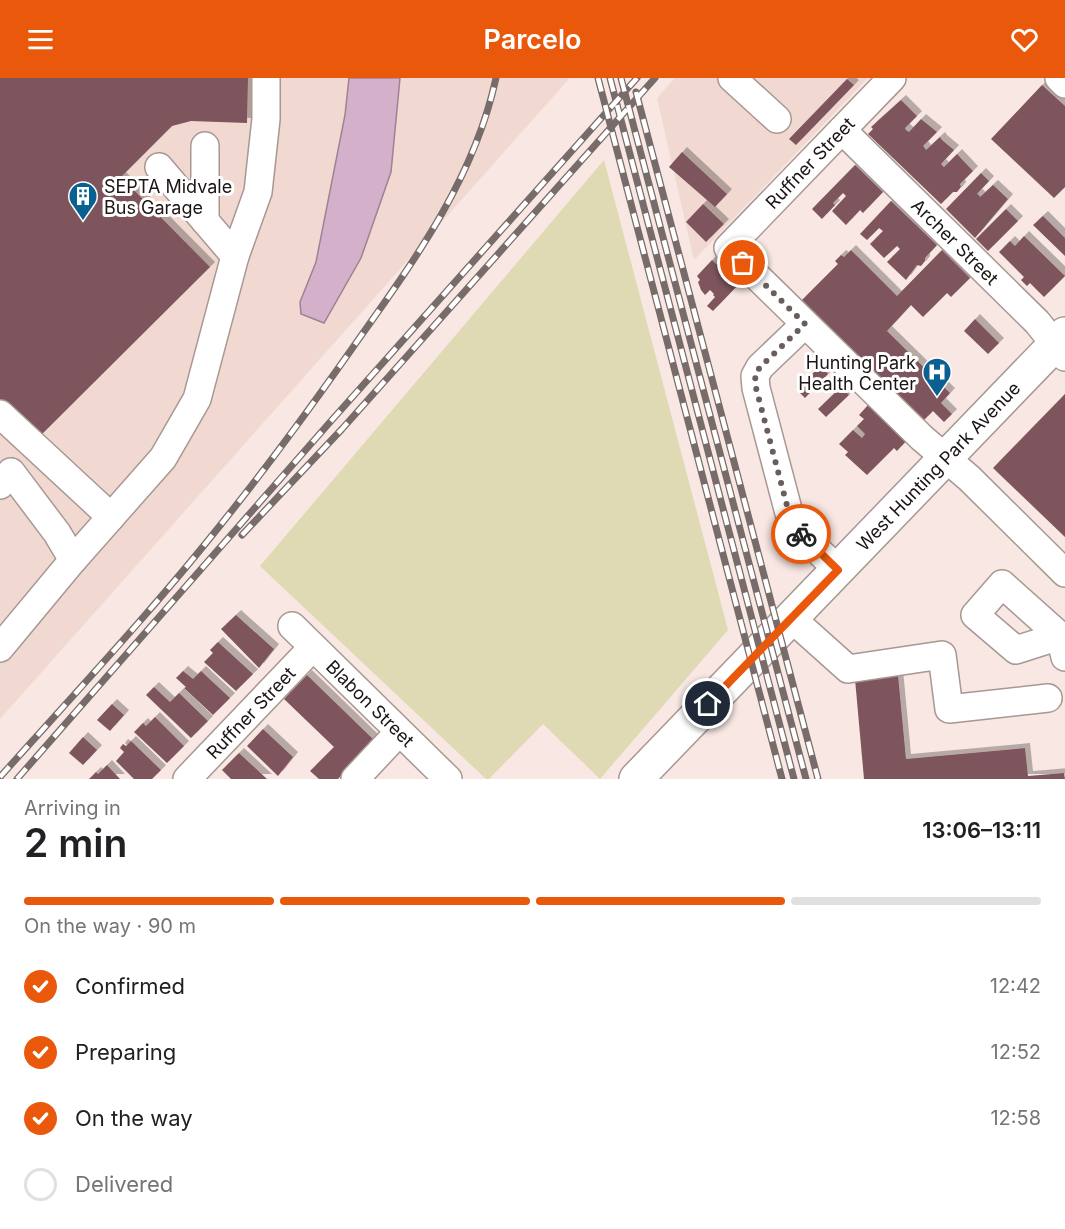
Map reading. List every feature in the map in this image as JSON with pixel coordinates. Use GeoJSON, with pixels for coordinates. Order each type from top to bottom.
{"type":"FeatureCollection","features":[{"type":"Feature","properties":{"kind":"main road","name":"West Hunting Park Avenue"},"geometry":{"type":"LineString","coordinates":[[636,779],[945,458],[1062,345]]}},
{"type":"Feature","properties":{"kind":"street"},"geometry":{"type":"LineString","coordinates":[[0,648],[73,560],[163,458],[197,399],[235,256],[258,192],[266,119],[266,78]]}},
{"type":"Feature","properties":{"kind":"street"},"geometry":{"type":"LineString","coordinates":[[732,78],[777,119]]}},
{"type":"Feature","properties":{"kind":"street","name":"Ruffner Street"},"geometry":{"type":"LineString","coordinates":[[805,324],[728,248],[892,78]]}},
{"type":"Feature","properties":{"kind":"street"},"geometry":{"type":"LineString","coordinates":[[1059,78],[1065,84]]}},
{"type":"Feature","properties":{"kind":"street","name":"Archer Street"},"geometry":{"type":"LineString","coordinates":[[842,130],[1062,345]]}},
{"type":"Feature","properties":{"kind":"street"},"geometry":{"type":"LineString","coordinates":[[205,221],[206,146]]}},
{"type":"Feature","properties":{"kind":"street"},"geometry":{"type":"LineString","coordinates":[[159,166],[235,256]]}},
{"type":"Feature","properties":{"kind":"street"},"geometry":{"type":"LineString","coordinates":[[838,570],[795,528],[790,517],[756,388],[755,375],[760,367],[805,324],[922,438],[969,478],[1065,573]]}},
{"type":"Feature","properties":{"kind":"street"},"geometry":{"type":"LineString","coordinates":[[0,414],[111,517]]}},
{"type":"Feature","properties":{"kind":"street"},"geometry":{"type":"LineString","coordinates":[[4,473],[57,533],[73,560]]}},
{"type":"Feature","properties":{"kind":"street"},"geometry":{"type":"LineString","coordinates":[[791,618],[848,669],[942,655],[949,709],[1048,698]]}},
{"type":"Feature","properties":{"kind":"street","name":"Blabon Street"},"geometry":{"type":"LineString","coordinates":[[292,626],[448,779]]}},
{"type":"Feature","properties":{"kind":"street","name":"Ruffner Street"},"geometry":{"type":"LineString","coordinates":[[187,779],[313,647]]}},
{"type":"Feature","properties":{"kind":"street"},"geometry":{"type":"LineString","coordinates":[[355,779],[399,732]]}},
{"type":"Feature","properties":{"kind":"shaded area"},"geometry":{"type":"Polygon","coordinates":[[[0,78],[567,78],[568,80],[0,719],[0,78]]]}},
{"type":"Feature","properties":{"kind":"shaded area"},"geometry":{"type":"Polygon","coordinates":[[[349,78],[400,78],[391,172],[361,258],[324,323],[301,314],[300,302],[316,262],[345,115],[349,78]]]}},
{"type":"Feature","properties":{"kind":"shaded area"},"geometry":{"type":"Polygon","coordinates":[[[675,78],[868,78],[694,260],[657,98],[675,78]]]}},
{"type":"Feature","properties":{"kind":"shaded area"},"geometry":{"type":"Polygon","coordinates":[[[604,160],[728,630],[600,779],[543,724],[489,779],[486,779],[260,566],[604,160]]]}},
{"type":"Feature","properties":{"kind":"building","name":"SEPTA Midvale Bus Garage"},"geometry":{"type":"Polygon","coordinates":[[[0,78],[248,78],[247,123],[191,121],[172,126],[121,177],[210,267],[38,438],[0,402],[0,78]]]}},
{"type":"Feature","properties":{"kind":"building"},"geometry":{"type":"Polygon","coordinates":[[[847,79],[854,85],[796,145],[789,139],[847,79]]]}},
{"type":"Feature","properties":{"kind":"building"},"geometry":{"type":"Polygon","coordinates":[[[1042,85],[1065,106],[1065,187],[1054,198],[991,139],[1042,85]]]}},
{"type":"Feature","properties":{"kind":"building"},"geometry":{"type":"Polygon","coordinates":[[[901,100],[917,116],[905,128],[906,130],[909,132],[921,119],[937,132],[923,146],[926,150],[940,137],[954,150],[941,164],[944,167],[957,154],[973,171],[960,184],[961,187],[957,192],[953,192],[941,204],[868,134],[873,129],[871,127],[901,100]]]}},
{"type":"Feature","properties":{"kind":"building"},"geometry":{"type":"Polygon","coordinates":[[[682,152],[727,194],[715,207],[669,167],[682,152]]]}},
{"type":"Feature","properties":{"kind":"building"},"geometry":{"type":"Polygon","coordinates":[[[855,165],[883,192],[863,213],[860,210],[846,225],[832,211],[846,196],[843,193],[822,219],[812,209],[855,165]]]}},
{"type":"Feature","properties":{"kind":"building"},"geometry":{"type":"Polygon","coordinates":[[[981,173],[989,181],[977,194],[980,197],[993,185],[1008,199],[975,238],[946,209],[981,173]]]}},
{"type":"Feature","properties":{"kind":"building"},"geometry":{"type":"Polygon","coordinates":[[[891,201],[937,245],[921,266],[917,265],[906,280],[887,262],[900,249],[897,246],[884,258],[870,244],[883,231],[879,228],[867,240],[860,234],[891,201]]]}},
{"type":"Feature","properties":{"kind":"building"},"geometry":{"type":"Polygon","coordinates":[[[703,204],[724,224],[706,242],[686,222],[703,204]]]}},
{"type":"Feature","properties":{"kind":"building"},"geometry":{"type":"Polygon","coordinates":[[[1006,209],[1018,221],[988,251],[976,239],[1006,209]]]}},
{"type":"Feature","properties":{"kind":"building"},"geometry":{"type":"Polygon","coordinates":[[[1043,216],[1065,238],[1065,256],[1033,225],[1043,216]]]}},
{"type":"Feature","properties":{"kind":"building"},"geometry":{"type":"Polygon","coordinates":[[[1024,236],[1065,276],[1044,297],[1030,283],[1027,286],[1021,280],[1024,277],[999,252],[1010,241],[1015,246],[1024,236]]]}},
{"type":"Feature","properties":{"kind":"building"},"geometry":{"type":"Polygon","coordinates":[[[851,250],[897,296],[942,250],[970,278],[951,297],[947,293],[923,317],[911,305],[887,331],[950,393],[941,403],[952,414],[944,422],[933,411],[923,421],[801,301],[838,264],[835,261],[841,255],[844,257],[851,250]]]}},
{"type":"Feature","properties":{"kind":"building"},"geometry":{"type":"Polygon","coordinates":[[[712,260],[738,285],[713,311],[707,306],[715,297],[714,294],[710,290],[705,295],[697,276],[712,260]]]}},
{"type":"Feature","properties":{"kind":"building"},"geometry":{"type":"Polygon","coordinates":[[[975,319],[999,343],[988,354],[964,331],[975,319]]]}},
{"type":"Feature","properties":{"kind":"building"},"geometry":{"type":"Polygon","coordinates":[[[820,366],[828,374],[805,398],[797,390],[820,366]]]}},
{"type":"Feature","properties":{"kind":"building"},"geometry":{"type":"Polygon","coordinates":[[[841,387],[849,395],[826,417],[818,409],[841,387]]]}},
{"type":"Feature","properties":{"kind":"building"},"geometry":{"type":"Polygon","coordinates":[[[1065,394],[1065,537],[993,468],[1065,394]]]}},
{"type":"Feature","properties":{"kind":"building"},"geometry":{"type":"Polygon","coordinates":[[[869,404],[908,439],[897,451],[894,448],[867,475],[845,455],[848,452],[839,444],[853,430],[862,438],[865,434],[857,426],[864,419],[859,415],[869,404]]]}},
{"type":"Feature","properties":{"kind":"building"},"geometry":{"type":"Polygon","coordinates":[[[236,615],[274,649],[259,668],[221,629],[236,615]]]}},
{"type":"Feature","properties":{"kind":"building"},"geometry":{"type":"Polygon","coordinates":[[[218,642],[253,674],[236,691],[204,662],[213,653],[210,650],[218,642]]]}},
{"type":"Feature","properties":{"kind":"building"},"geometry":{"type":"Polygon","coordinates":[[[183,671],[193,679],[201,671],[230,698],[213,715],[176,678],[183,671]]]}},
{"type":"Feature","properties":{"kind":"building"},"geometry":{"type":"Polygon","coordinates":[[[307,675],[375,741],[338,779],[319,779],[310,771],[334,747],[284,699],[307,675]]]}},
{"type":"Feature","properties":{"kind":"building"},"geometry":{"type":"Polygon","coordinates":[[[898,675],[906,759],[1025,748],[1028,776],[1064,773],[1065,779],[864,779],[855,679],[898,675]]]}},
{"type":"Feature","properties":{"kind":"building"},"geometry":{"type":"Polygon","coordinates":[[[154,687],[170,702],[179,693],[208,721],[191,738],[146,695],[154,687]]]}},
{"type":"Feature","properties":{"kind":"building"},"geometry":{"type":"Polygon","coordinates":[[[112,704],[124,715],[110,731],[97,720],[112,704]]]}},
{"type":"Feature","properties":{"kind":"building"},"geometry":{"type":"Polygon","coordinates":[[[155,717],[184,746],[167,763],[134,732],[143,723],[146,726],[155,717]]]}},
{"type":"Feature","properties":{"kind":"building"},"geometry":{"type":"Polygon","coordinates":[[[263,729],[293,757],[278,776],[247,746],[263,729]]]}},
{"type":"Feature","properties":{"kind":"building"},"geometry":{"type":"Polygon","coordinates":[[[83,737],[97,750],[83,765],[69,753],[83,737]]]}},
{"type":"Feature","properties":{"kind":"building"},"geometry":{"type":"Polygon","coordinates":[[[131,741],[161,770],[152,779],[134,779],[116,761],[124,752],[120,748],[123,744],[126,746],[131,741]]]}},
{"type":"Feature","properties":{"kind":"building"},"geometry":{"type":"Polygon","coordinates":[[[239,753],[267,779],[231,779],[222,770],[239,753]]]}},
{"type":"Feature","properties":{"kind":"building"},"geometry":{"type":"Polygon","coordinates":[[[107,765],[120,779],[89,779],[96,772],[98,774],[107,765]]]}},
{"type":"Feature","properties":{"kind":"railway"},"geometry":{"type":"LineString","coordinates":[[0,777],[199,551],[279,450],[346,357],[443,212],[474,148],[487,114],[496,78]]}},
{"type":"Feature","properties":{"kind":"railway"},"geometry":{"type":"LineString","coordinates":[[598,78],[782,779]]}},
{"type":"Feature","properties":{"kind":"railway"},"geometry":{"type":"LineString","coordinates":[[610,78],[794,779]]}},
{"type":"Feature","properties":{"kind":"railway"},"geometry":{"type":"LineString","coordinates":[[621,78],[806,779]]}},
{"type":"Feature","properties":{"kind":"railway"},"geometry":{"type":"LineString","coordinates":[[17,779],[331,421],[637,78]]}},
{"type":"Feature","properties":{"kind":"railway"},"geometry":{"type":"LineString","coordinates":[[242,535],[342,429],[655,78]]}},
{"type":"Feature","properties":{"kind":"railway"},"geometry":{"type":"LineString","coordinates":[[636,92],[818,779]]}},
{"type":"Feature","properties":{"kind":"way so far"},"geometry":{"type":"LineString","coordinates":[[743,263],[805,324],[760,367],[755,375],[756,388],[790,517],[801,534]]}},
{"type":"Feature","properties":{"kind":"place","name":"SEPTA Midvale Bus Garage"},"geometry":{"type":"Point","coordinates":[83,222]}},
{"type":"Feature","properties":{"kind":"place","name":"Hunting Park Health Center"},"geometry":{"type":"Point","coordinates":[937,398]}},
{"type":"Feature","properties":{"kind":"route"},"geometry":{"type":"LineString","coordinates":[[708,704],[838,570],[801,534]]}}]}
